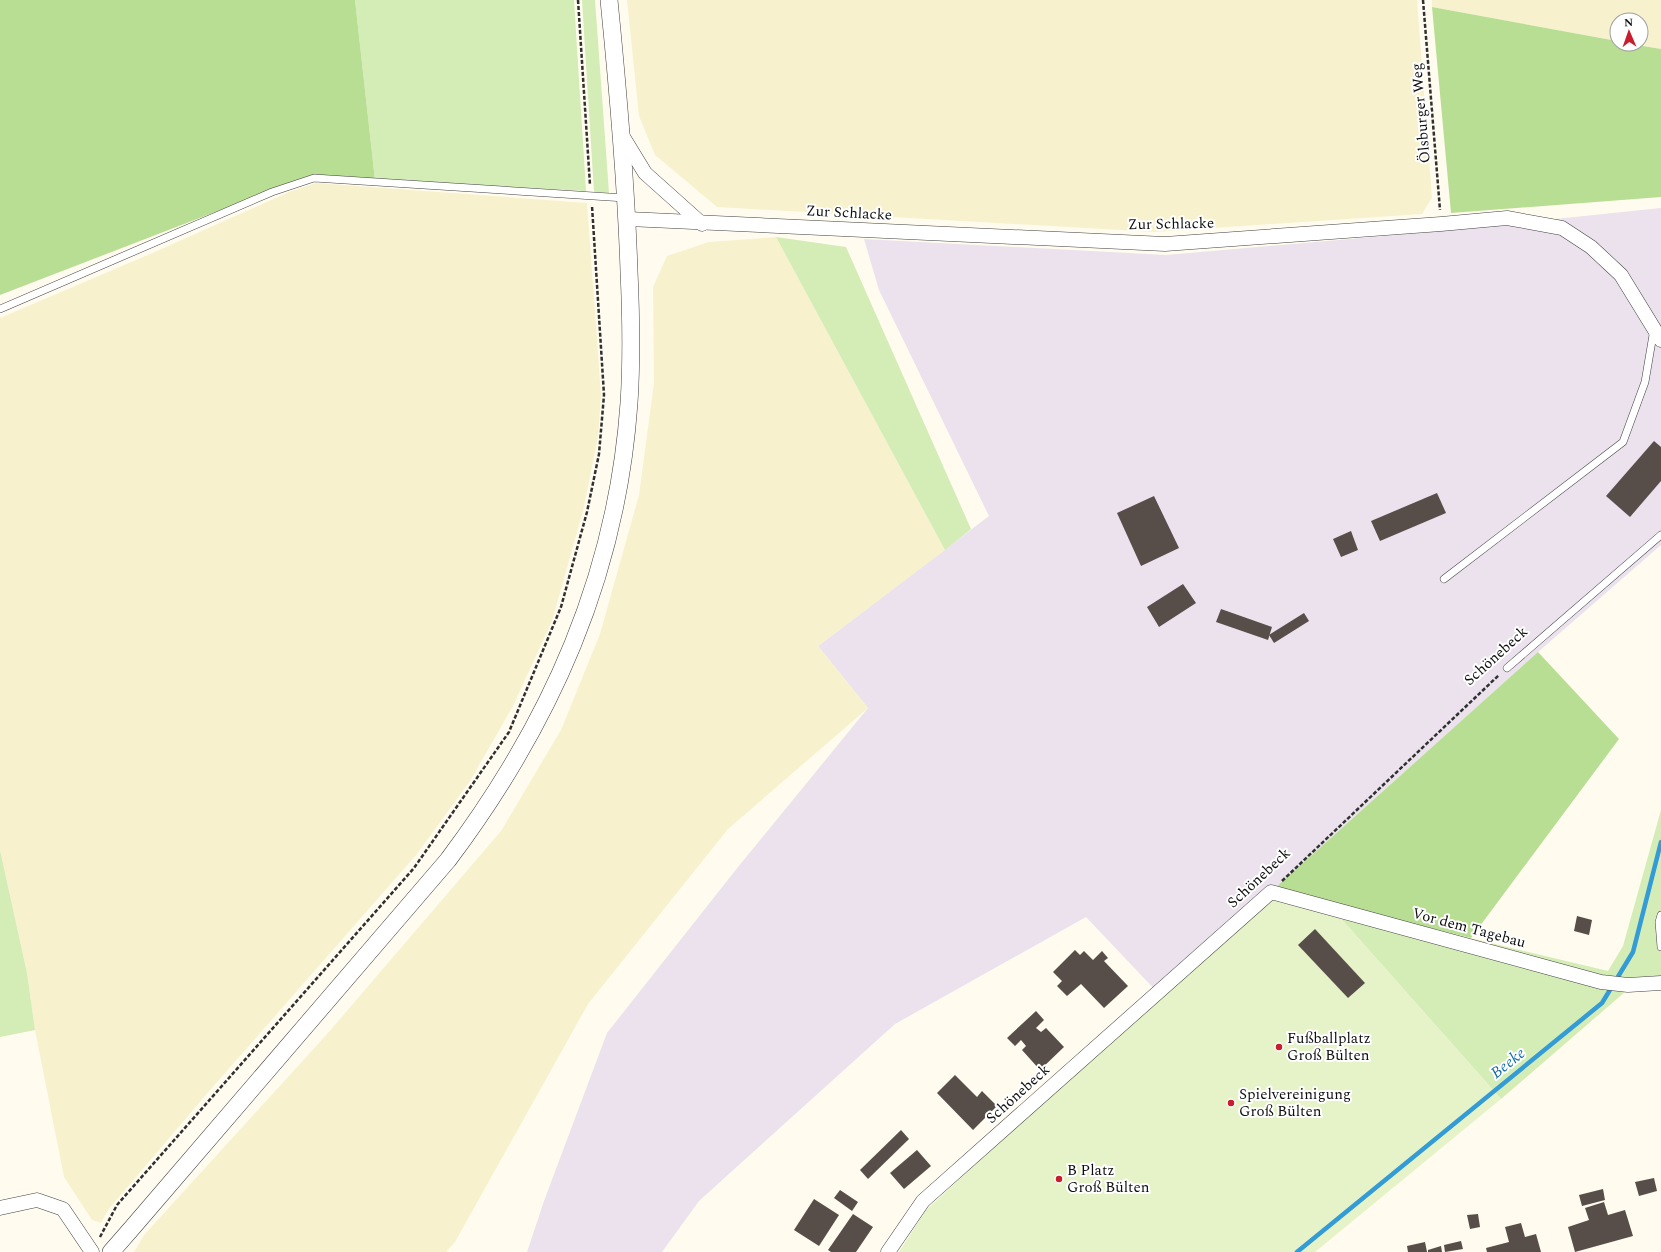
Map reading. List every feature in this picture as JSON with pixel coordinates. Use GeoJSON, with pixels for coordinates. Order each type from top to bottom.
{"type":"FeatureCollection","features":[{"type":"Feature","properties":{"kind":"street"},"geometry":{"type":"LineString","coordinates":[[110,1252],[448,860],[512,767],[555,687],[573,645],[589,602],[602,558],[619,482],[627,427],[631,365],[628,219],[609,0]]}},
{"type":"Feature","properties":{"kind":"street"},"geometry":{"type":"LineString","coordinates":[[622,137],[645,172],[702,224]]}},
{"type":"Feature","properties":{"kind":"street","name":"Zur Schlacke"},"geometry":{"type":"LineString","coordinates":[[628,219],[702,224],[1165,244],[1507,218],[1562,228],[1592,247],[1621,275],[1657,335]]}},
{"type":"Feature","properties":{"kind":"street","name":"Vor dem Tagebau"},"geometry":{"type":"LineString","coordinates":[[1271,892],[1600,982],[1628,985],[1661,982]]}},
{"type":"Feature","properties":{"kind":"street","name":"Schönebeck"},"geometry":{"type":"LineString","coordinates":[[888,1252],[923,1201],[1271,892]]}},
{"type":"Feature","properties":{"kind":"street"},"geometry":{"type":"LineString","coordinates":[[0,1208],[37,1200],[63,1209],[92,1252]]}},
{"type":"Feature","properties":{"kind":"lane"},"geometry":{"type":"LineString","coordinates":[[0,309],[272,192],[314,178],[626,198]]}},
{"type":"Feature","properties":{"kind":"lane"},"geometry":{"type":"LineString","coordinates":[[1444,579],[1623,442],[1645,382],[1657,335]]}},
{"type":"Feature","properties":{"kind":"lane","name":"Schönebeck"},"geometry":{"type":"LineString","coordinates":[[1507,668],[1661,535]]}},
{"type":"Feature","properties":{"kind":"lane"},"geometry":{"type":"LineString","coordinates":[[1661,915],[1659,922],[1661,947]]}},
{"type":"Feature","properties":{"kind":"path"},"geometry":{"type":"LineString","coordinates":[[92,1252],[118,1205],[414,868],[509,732],[561,606],[588,512],[599,454],[604,395],[578,0]]}},
{"type":"Feature","properties":{"kind":"path","name":"Ölsburger Weg"},"geometry":{"type":"LineString","coordinates":[[1423,0],[1441,224]]}},
{"type":"Feature","properties":{"kind":"path","name":"Schönebeck"},"geometry":{"type":"LineString","coordinates":[[1271,892],[1507,668]]}},
{"type":"Feature","properties":{"kind":"shaded area"},"geometry":{"type":"Polygon","coordinates":[[[627,0],[1417,0],[1432,198],[1422,214],[1155,232],[717,207],[655,155],[639,116],[627,0]]]}},
{"type":"Feature","properties":{"kind":"shaded area"},"geometry":{"type":"Polygon","coordinates":[[[1432,0],[1661,0],[1661,49],[1649,47],[1649,12],[1609,12],[1609,40],[1432,7],[1432,0]]]}},
{"type":"Feature","properties":{"kind":"shaded area"},"geometry":{"type":"Polygon","coordinates":[[[316,183],[587,203],[601,395],[598,437],[583,511],[552,621],[513,706],[470,781],[417,854],[204,1097],[108,1210],[101,1223],[92,1220],[64,1177],[35,1030],[27,973],[0,850],[0,318],[157,251],[289,192],[316,183]]]}},
{"type":"Feature","properties":{"kind":"shaded area"},"geometry":{"type":"Polygon","coordinates":[[[1661,208],[1661,545],[1538,652],[1274,889],[1160,995],[1086,917],[895,1024],[699,1201],[662,1252],[527,1252],[544,1201],[607,1033],[738,867],[868,708],[818,646],[989,516],[879,290],[864,239],[1166,255],[1430,232],[1661,208]]]}},
{"type":"Feature","properties":{"kind":"shaded area"},"geometry":{"type":"Polygon","coordinates":[[[776,237],[945,550],[818,646],[868,708],[728,829],[588,1004],[455,1242],[446,1252],[134,1252],[144,1235],[328,1033],[501,831],[561,730],[600,634],[639,495],[654,383],[653,287],[667,256],[709,242],[776,237]]]}},
{"type":"Feature","properties":{"kind":"green space"},"geometry":{"type":"Polygon","coordinates":[[[0,0],[355,0],[375,180],[306,177],[0,295],[0,0]]]}},
{"type":"Feature","properties":{"kind":"green space"},"geometry":{"type":"Polygon","coordinates":[[[355,0],[574,0],[586,191],[375,180],[355,0]]]}},
{"type":"Feature","properties":{"kind":"green space"},"geometry":{"type":"Polygon","coordinates":[[[582,0],[595,0],[609,193],[594,192],[582,0]]]}},
{"type":"Feature","properties":{"kind":"green space"},"geometry":{"type":"Polygon","coordinates":[[[1432,7],[1609,40],[1609,52],[1649,52],[1649,47],[1661,49],[1661,197],[1451,213],[1432,7]]]}},
{"type":"Feature","properties":{"kind":"green space"},"geometry":{"type":"Polygon","coordinates":[[[776,237],[846,247],[971,529],[945,550],[776,237]]]}},
{"type":"Feature","properties":{"kind":"green space"},"geometry":{"type":"Polygon","coordinates":[[[1538,652],[1619,739],[1471,938],[1274,889],[1538,652]]]}},
{"type":"Feature","properties":{"kind":"green space"},"geometry":{"type":"Polygon","coordinates":[[[1661,810],[1661,977],[1640,979],[1501,1099],[1328,904],[1608,971],[1623,946],[1661,810]]]}},
{"type":"Feature","properties":{"kind":"green space"},"geometry":{"type":"Polygon","coordinates":[[[0,850],[27,973],[35,1030],[0,1037],[0,850]]]}},
{"type":"Feature","properties":{"kind":"green space","name":"Fußballplatz Groß Bülten"},"geometry":{"type":"Polygon","coordinates":[[[1274,889],[1328,904],[1501,1099],[1315,1252],[899,1252],[926,1210],[1274,889]]]}},
{"type":"Feature","properties":{"kind":"building"},"geometry":{"type":"Polygon","coordinates":[[[1654,441],[1661,447],[1661,481],[1630,517],[1606,496],[1654,441]]]}},
{"type":"Feature","properties":{"kind":"building"},"geometry":{"type":"Polygon","coordinates":[[[1437,493],[1446,513],[1380,541],[1371,521],[1437,493]]]}},
{"type":"Feature","properties":{"kind":"building"},"geometry":{"type":"Polygon","coordinates":[[[1154,496],[1179,548],[1141,566],[1117,513],[1154,496]]]}},
{"type":"Feature","properties":{"kind":"building"},"geometry":{"type":"Polygon","coordinates":[[[1351,531],[1358,550],[1341,557],[1333,539],[1351,531]]]}},
{"type":"Feature","properties":{"kind":"building"},"geometry":{"type":"Polygon","coordinates":[[[1183,584],[1196,603],[1159,627],[1147,607],[1183,584]]]}},
{"type":"Feature","properties":{"kind":"building"},"geometry":{"type":"Polygon","coordinates":[[[1221,609],[1272,627],[1268,640],[1216,622],[1221,609]]]}},
{"type":"Feature","properties":{"kind":"building"},"geometry":{"type":"Polygon","coordinates":[[[1304,613],[1309,621],[1274,643],[1269,635],[1304,613]]]}},
{"type":"Feature","properties":{"kind":"building"},"geometry":{"type":"Polygon","coordinates":[[[1577,916],[1592,920],[1589,935],[1574,931],[1577,916]]]}},
{"type":"Feature","properties":{"kind":"building"},"geometry":{"type":"Polygon","coordinates":[[[1315,929],[1365,983],[1348,998],[1298,945],[1315,929]]]}},
{"type":"Feature","properties":{"kind":"building"},"geometry":{"type":"Polygon","coordinates":[[[1075,950],[1080,955],[1084,951],[1093,960],[1102,951],[1108,958],[1104,961],[1128,986],[1104,1008],[1081,984],[1067,996],[1057,986],[1062,981],[1053,972],[1075,950]]]}},
{"type":"Feature","properties":{"kind":"building"},"geometry":{"type":"Polygon","coordinates":[[[1036,1011],[1044,1020],[1036,1028],[1041,1032],[1046,1028],[1064,1047],[1040,1070],[1022,1050],[1026,1046],[1021,1040],[1015,1046],[1007,1038],[1036,1011]]]}},
{"type":"Feature","properties":{"kind":"building"},"geometry":{"type":"Polygon","coordinates":[[[955,1075],[977,1097],[982,1091],[997,1106],[973,1130],[937,1093],[955,1075]]]}},
{"type":"Feature","properties":{"kind":"building"},"geometry":{"type":"Polygon","coordinates":[[[901,1130],[909,1139],[868,1179],[860,1170],[901,1130]]]}},
{"type":"Feature","properties":{"kind":"building"},"geometry":{"type":"Polygon","coordinates":[[[917,1150],[931,1166],[904,1189],[890,1173],[917,1150]]]}},
{"type":"Feature","properties":{"kind":"building"},"geometry":{"type":"Polygon","coordinates":[[[1654,1178],[1657,1191],[1639,1196],[1635,1182],[1654,1178]]]}},
{"type":"Feature","properties":{"kind":"building"},"geometry":{"type":"Polygon","coordinates":[[[1603,1189],[1605,1200],[1582,1206],[1579,1195],[1603,1189]]]}},
{"type":"Feature","properties":{"kind":"building"},"geometry":{"type":"Polygon","coordinates":[[[840,1190],[858,1202],[852,1211],[834,1198],[840,1190]]]}},
{"type":"Feature","properties":{"kind":"building"},"geometry":{"type":"Polygon","coordinates":[[[814,1199],[839,1215],[819,1246],[794,1230],[814,1199]]]}},
{"type":"Feature","properties":{"kind":"building"},"geometry":{"type":"Polygon","coordinates":[[[1604,1202],[1608,1215],[1625,1210],[1633,1236],[1575,1252],[1568,1227],[1589,1220],[1585,1208],[1604,1202]]]}},
{"type":"Feature","properties":{"kind":"building"},"geometry":{"type":"Polygon","coordinates":[[[853,1214],[873,1227],[856,1252],[831,1252],[828,1250],[853,1214]]]}},
{"type":"Feature","properties":{"kind":"building"},"geometry":{"type":"Polygon","coordinates":[[[1478,1214],[1480,1227],[1470,1229],[1467,1215],[1478,1214]]]}},
{"type":"Feature","properties":{"kind":"building"},"geometry":{"type":"Polygon","coordinates":[[[1521,1223],[1525,1237],[1536,1234],[1541,1252],[1487,1252],[1486,1248],[1509,1242],[1505,1227],[1521,1223]]]}},
{"type":"Feature","properties":{"kind":"building"},"geometry":{"type":"Polygon","coordinates":[[[1461,1241],[1463,1249],[1445,1252],[1444,1245],[1461,1241]]]}},
{"type":"Feature","properties":{"kind":"building"},"geometry":{"type":"Polygon","coordinates":[[[1425,1242],[1427,1252],[1408,1252],[1407,1246],[1425,1242]]]}},
{"type":"Feature","properties":{"kind":"building"},"geometry":{"type":"Polygon","coordinates":[[[1441,1246],[1442,1252],[1428,1252],[1428,1250],[1441,1246]]]}},
{"type":"Feature","properties":{"kind":"waterway","name":"Beeke"},"geometry":{"type":"LineString","coordinates":[[1297,1252],[1602,1003],[1633,952],[1661,842]]}},
{"type":"Feature","properties":{"kind":"place","name":"Fußballplatz Groß Bülten"},"geometry":{"type":"Point","coordinates":[1279,1047]}},
{"type":"Feature","properties":{"kind":"place","name":"Spielvereinigung Groß Bülten"},"geometry":{"type":"Point","coordinates":[1231,1103]}},
{"type":"Feature","properties":{"kind":"place","name":"B Platz Groß Bülten"},"geometry":{"type":"Point","coordinates":[1059,1179]}}]}
